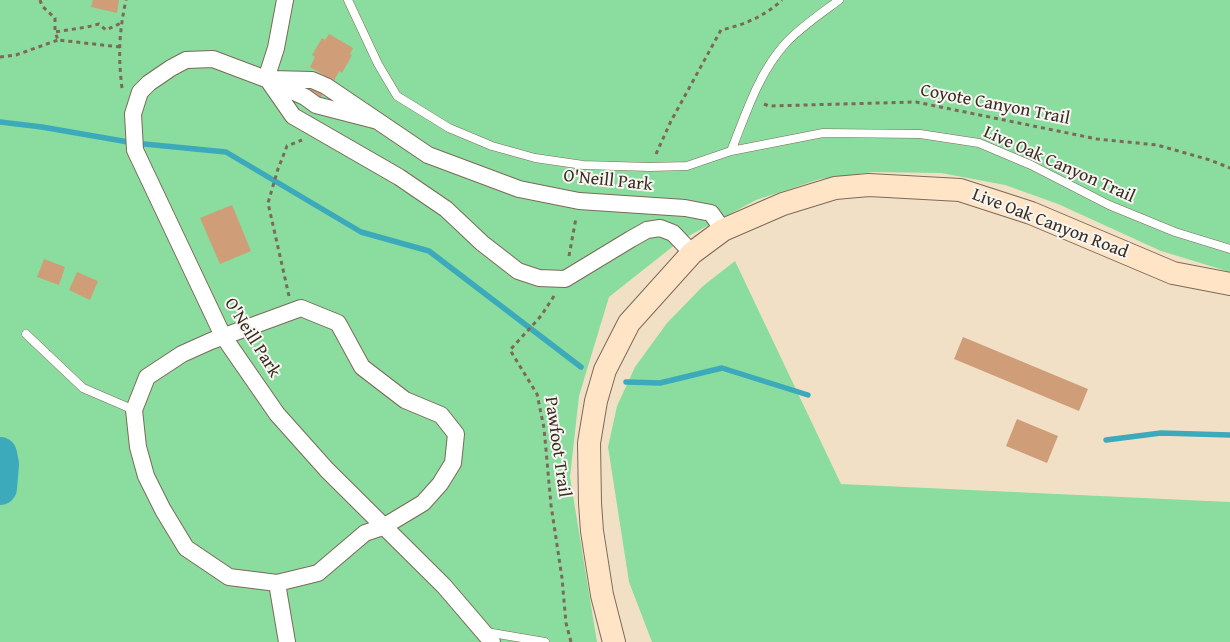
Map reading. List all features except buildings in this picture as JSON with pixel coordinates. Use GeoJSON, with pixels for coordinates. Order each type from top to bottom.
{"type":"FeatureCollection","features":[{"type":"Feature","properties":{"kind":"main road","name":"Live Oak Canyon Road"},"geometry":{"type":"LineString","coordinates":[[614,642],[602,595],[592,531],[588,474],[589,443],[605,370],[629,323],[685,261],[722,230],[783,204],[835,188],[869,185],[960,190],[1031,213],[1173,273],[1230,284]]}},
{"type":"Feature","properties":{"kind":"street"},"geometry":{"type":"LineString","coordinates":[[285,0],[276,48],[266,79],[293,116],[399,177],[446,208],[482,243],[518,271],[539,278],[565,279],[647,230],[660,228],[673,233],[685,261]]}},
{"type":"Feature","properties":{"kind":"street","name":"O'Neill Park"},"geometry":{"type":"LineString","coordinates":[[488,637],[444,586],[327,470],[277,414],[223,336],[135,150],[133,114],[140,92],[149,83],[186,60],[212,59],[266,79],[312,80],[326,86],[428,155],[520,189],[579,201],[686,208],[711,213],[722,230]]}},
{"type":"Feature","properties":{"kind":"street"},"geometry":{"type":"LineString","coordinates":[[640,205],[640,234]]}},
{"type":"Feature","properties":{"kind":"street"},"geometry":{"type":"LineString","coordinates":[[301,308],[338,323],[362,366],[405,400],[441,415],[456,434],[454,463],[440,484],[423,502],[383,527],[365,533],[318,573],[277,582],[229,577],[186,548],[163,510],[146,476],[138,447],[134,410],[147,378],[182,354],[223,336],[301,308]]}},
{"type":"Feature","properties":{"kind":"street"},"geometry":{"type":"LineString","coordinates":[[277,582],[288,642]]}},
{"type":"Feature","properties":{"kind":"lane","name":"Live Oak Canyon Trail"},"geometry":{"type":"LineString","coordinates":[[348,0],[378,64],[397,96],[449,128],[492,146],[535,158],[583,165],[650,168],[687,166],[731,152],[824,133],[920,134],[979,143],[1031,165],[1109,205],[1175,232],[1230,249]]}},
{"type":"Feature","properties":{"kind":"lane"},"geometry":{"type":"LineString","coordinates":[[731,152],[769,64],[786,42],[839,0]]}},
{"type":"Feature","properties":{"kind":"lane"},"geometry":{"type":"LineString","coordinates":[[26,334],[83,388],[134,410]]}},
{"type":"Feature","properties":{"kind":"lane"},"geometry":{"type":"LineString","coordinates":[[488,637],[545,642]]}},
{"type":"Feature","properties":{"kind":"path"},"geometry":{"type":"LineString","coordinates":[[40,0],[42,6],[55,18],[55,32],[58,40]]}},
{"type":"Feature","properties":{"kind":"path"},"geometry":{"type":"LineString","coordinates":[[126,0],[121,23],[118,59],[122,90],[133,114]]}},
{"type":"Feature","properties":{"kind":"path"},"geometry":{"type":"LineString","coordinates":[[650,168],[671,121],[720,30],[737,27],[770,11],[782,0]]}},
{"type":"Feature","properties":{"kind":"path"},"geometry":{"type":"LineString","coordinates":[[55,32],[99,24],[106,30],[121,23]]}},
{"type":"Feature","properties":{"kind":"path"},"geometry":{"type":"LineString","coordinates":[[0,57],[16,55],[58,40],[120,47]]}},
{"type":"Feature","properties":{"kind":"path","name":"Coyote Canyon Trail"},"geometry":{"type":"LineString","coordinates":[[752,100],[768,106],[916,102],[1097,139],[1157,145],[1210,160],[1230,168]]}},
{"type":"Feature","properties":{"kind":"path"},"geometry":{"type":"LineString","coordinates":[[293,311],[268,203],[287,146],[304,139],[304,123]]}},
{"type":"Feature","properties":{"kind":"path","name":"Pawfoot Trail"},"geometry":{"type":"LineString","coordinates":[[571,642],[566,623],[562,578],[551,505],[544,428],[537,394],[510,350],[541,316],[565,279],[575,222]]}},
{"type":"Feature","properties":{"kind":"green space"},"geometry":{"type":"Polygon","coordinates":[[[0,0],[1230,0],[1230,272],[1161,251],[1058,204],[1005,185],[941,173],[873,172],[820,179],[756,200],[681,240],[609,297],[579,396],[570,477],[597,642],[0,642],[0,0]]]}},
{"type":"Feature","properties":{"kind":"green space"},"geometry":{"type":"Polygon","coordinates":[[[735,261],[841,484],[1230,502],[1230,642],[652,642],[629,582],[608,447],[617,406],[635,367],[667,323],[703,286],[735,261]]]}},
{"type":"Feature","properties":{"kind":"waterway"},"geometry":{"type":"LineString","coordinates":[[0,122],[42,127],[134,143],[226,152],[361,232],[429,251],[581,367]]}},
{"type":"Feature","properties":{"kind":"waterway"},"geometry":{"type":"LineString","coordinates":[[626,382],[660,383],[722,368],[808,395]]}},
{"type":"Feature","properties":{"kind":"waterway"},"geometry":{"type":"LineString","coordinates":[[1106,440],[1161,433],[1230,435]]}},
{"type":"Feature","properties":{"kind":"waterway"},"geometry":{"type":"LineString","coordinates":[[0,454],[2,464],[0,488]]}}]}
